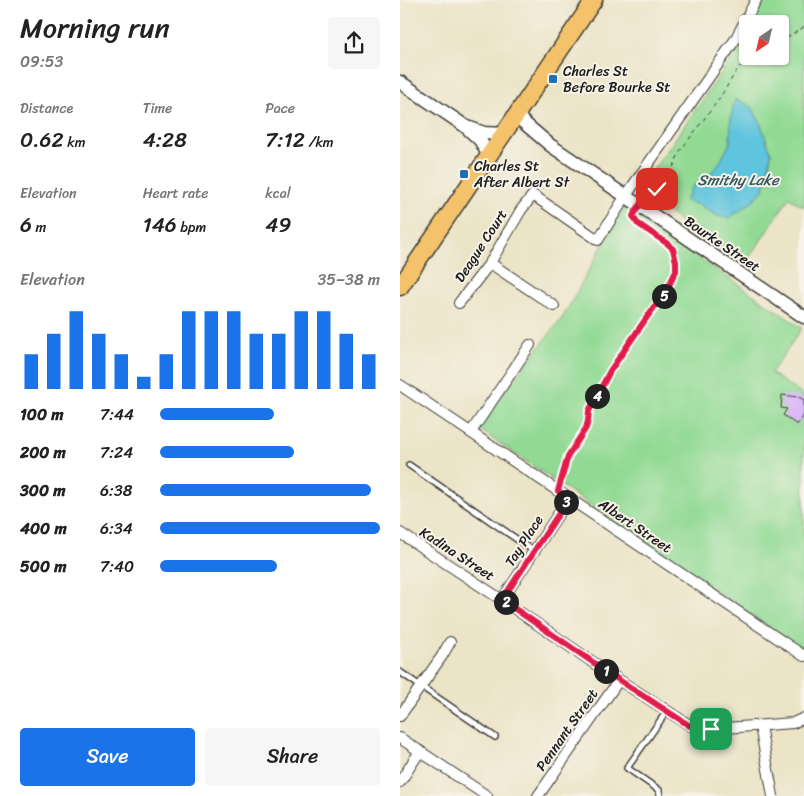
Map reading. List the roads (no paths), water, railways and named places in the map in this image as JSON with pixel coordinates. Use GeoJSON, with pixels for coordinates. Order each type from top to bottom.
{"type":"FeatureCollection","features":[{"type":"Feature","properties":{"kind":"highway"},"geometry":{"type":"LineString","coordinates":[[400,287],[594,0]]}},
{"type":"Feature","properties":{"kind":"street"},"geometry":{"type":"LineString","coordinates":[[625,197],[735,40],[756,0]]}},
{"type":"Feature","properties":{"kind":"street"},"geometry":{"type":"LineString","coordinates":[[400,82],[465,126],[480,140],[489,156]]}},
{"type":"Feature","properties":{"kind":"street","name":"Bourke Street"},"geometry":{"type":"LineString","coordinates":[[517,112],[522,121],[550,145],[804,317]]}},
{"type":"Feature","properties":{"kind":"street","name":"Bourke Street"},"geometry":{"type":"LineString","coordinates":[[465,126],[484,133],[505,131],[531,136],[550,145]]}},
{"type":"Feature","properties":{"kind":"street","name":"Deague Court"},"geometry":{"type":"LineString","coordinates":[[459,303],[490,264],[521,210],[533,195],[598,240],[625,197]]}},
{"type":"Feature","properties":{"kind":"street"},"geometry":{"type":"LineString","coordinates":[[490,264],[554,306]]}},
{"type":"Feature","properties":{"kind":"street"},"geometry":{"type":"LineString","coordinates":[[471,432],[530,345]]}},
{"type":"Feature","properties":{"kind":"street","name":"Albert Street"},"geometry":{"type":"LineString","coordinates":[[400,385],[804,656]]}},
{"type":"Feature","properties":{"kind":"street","name":"Tay Place"},"geometry":{"type":"LineString","coordinates":[[502,600],[569,498]]}},
{"type":"Feature","properties":{"kind":"street","name":"Kadina Street"},"geometry":{"type":"LineString","coordinates":[[400,533],[690,726],[711,729],[760,726],[793,723],[804,718]]}},
{"type":"Feature","properties":{"kind":"street"},"geometry":{"type":"LineString","coordinates":[[400,716],[450,642]]}},
{"type":"Feature","properties":{"kind":"street","name":"Pennant Street"},"geometry":{"type":"LineString","coordinates":[[541,795],[619,680]]}},
{"type":"Feature","properties":{"kind":"street"},"geometry":{"type":"LineString","coordinates":[[760,726],[772,796]]}},
{"type":"Feature","properties":{"kind":"street"},"geometry":{"type":"LineString","coordinates":[[400,738],[476,793],[487,796]]}},
{"type":"Feature","properties":{"kind":"street"},"geometry":{"type":"LineString","coordinates":[[400,782],[420,751]]}},
{"type":"Feature","properties":{"kind":"lane"},"geometry":{"type":"LineString","coordinates":[[409,465],[534,551]]}},
{"type":"Feature","properties":{"kind":"lane"},"geometry":{"type":"LineString","coordinates":[[400,672],[495,737]]}},
{"type":"Feature","properties":{"kind":"lane"},"geometry":{"type":"LineString","coordinates":[[660,796],[658,790],[627,768],[667,711]]}},
{"type":"Feature","properties":{"kind":"water","name":"Smithy Lake"},"geometry":{"type":"Polygon","coordinates":[[[735,99],[752,107],[760,122],[771,153],[768,175],[763,190],[752,202],[729,218],[717,216],[700,205],[685,201],[692,187],[706,178],[719,164],[730,143],[731,117],[735,99]]]}},
{"type":"Feature","properties":{"kind":"place","name":"Charles St Before Bourke St"},"geometry":{"type":"Point","coordinates":[553,79]}},
{"type":"Feature","properties":{"kind":"place","name":"Charles St After Albert St"},"geometry":{"type":"Point","coordinates":[464,174]}}]}
